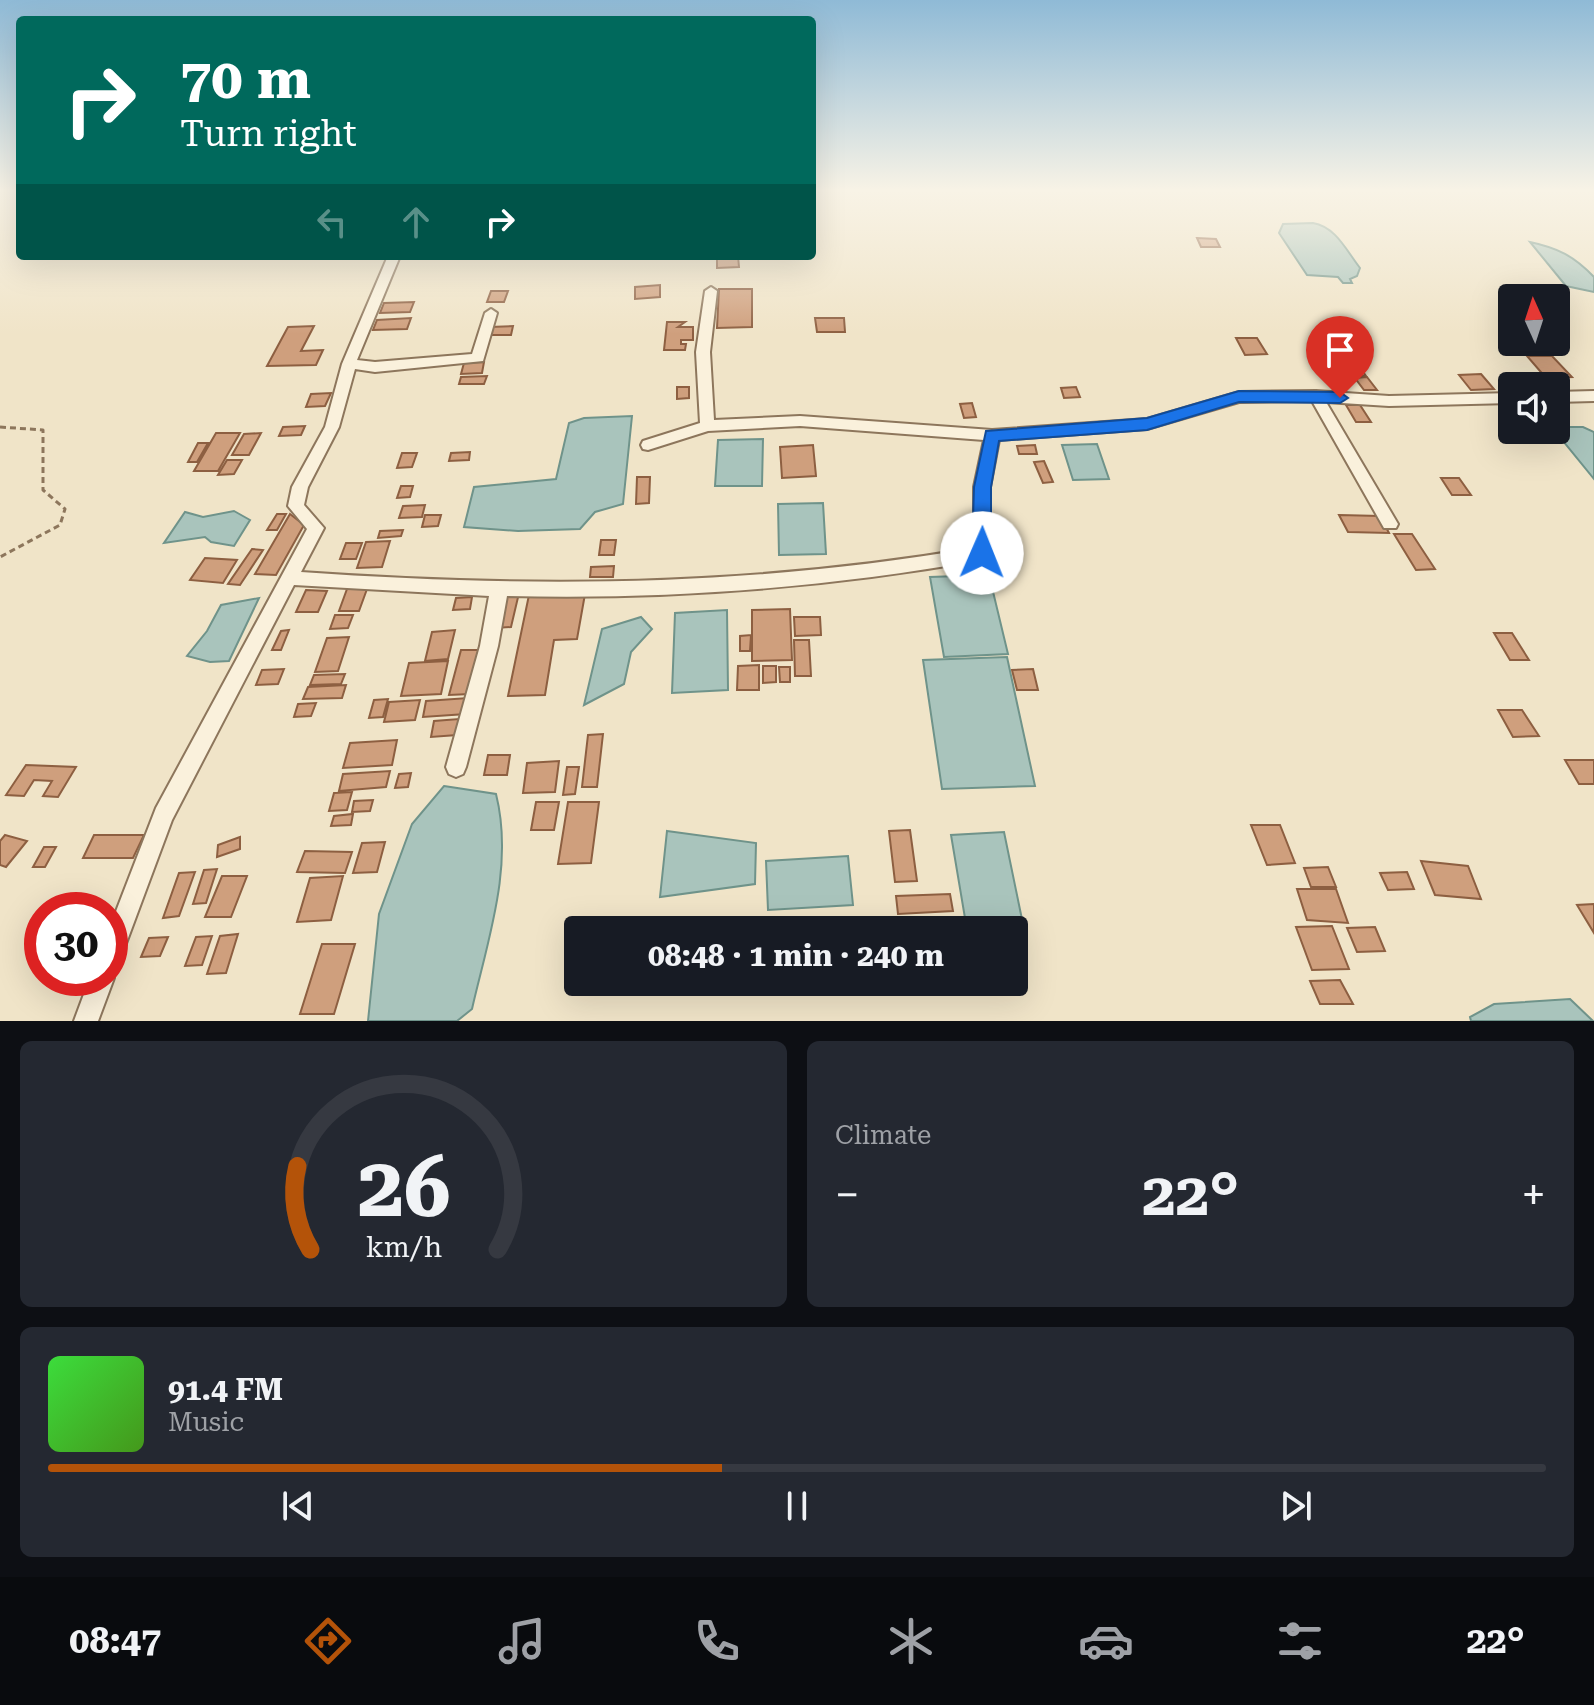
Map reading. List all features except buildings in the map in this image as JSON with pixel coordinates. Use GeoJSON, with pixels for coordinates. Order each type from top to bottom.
{"type":"FeatureCollection","features":[{"type":"Feature","properties":{"kind":"street"},"geometry":{"type":"LineString","coordinates":[[128,909],[163,815],[316,528],[296,506],[300,487],[332,427],[349,364],[392,260]]}},
{"type":"Feature","properties":{"kind":"street"},"geometry":{"type":"LineString","coordinates":[[707,426],[703,352],[711,291]]}},
{"type":"Feature","properties":{"kind":"street"},"geometry":{"type":"LineString","coordinates":[[349,364],[375,367],[478,358],[491,313]]}},
{"type":"Feature","properties":{"kind":"street"},"geometry":{"type":"LineString","coordinates":[[648,445],[707,426],[800,421],[992,435],[1147,424],[1239,397],[1316,396],[1389,401],[1498,398]]}},
{"type":"Feature","properties":{"kind":"street"},"geometry":{"type":"LineString","coordinates":[[1316,396],[1390,524]]}},
{"type":"Feature","properties":{"kind":"street"},"geometry":{"type":"LineString","coordinates":[[1570,397],[1594,396]]}},
{"type":"Feature","properties":{"kind":"street"},"geometry":{"type":"LineString","coordinates":[[288,578],[499,591],[704,586],[901,570],[982,553],[982,487],[992,435]]}},
{"type":"Feature","properties":{"kind":"street"},"geometry":{"type":"LineString","coordinates":[[456,767],[489,646],[499,591]]}},
{"type":"Feature","properties":{"kind":"street"},"geometry":{"type":"LineString","coordinates":[[86,1021],[95,996]]}},
{"type":"Feature","properties":{"kind":"path"},"geometry":{"type":"LineString","coordinates":[[0,427],[43,430],[43,490],[65,509],[60,525],[0,557]]}},
{"type":"Feature","properties":{"kind":"water"},"geometry":{"type":"Polygon","coordinates":[[[1283,239],[1338,239],[1360,268],[1357,276],[1350,279],[1352,283],[1343,283],[1338,277],[1307,275],[1283,239]]]}},
{"type":"Feature","properties":{"kind":"water"},"geometry":{"type":"Polygon","coordinates":[[[1530,242],[1557,250],[1580,264],[1594,277],[1594,292],[1564,284],[1530,242]]]}},
{"type":"Feature","properties":{"kind":"water"},"geometry":{"type":"Polygon","coordinates":[[[632,416],[623,504],[595,512],[580,529],[518,531],[464,527],[474,487],[556,479],[569,423],[584,418],[632,416]]]}},
{"type":"Feature","properties":{"kind":"water"},"geometry":{"type":"Polygon","coordinates":[[[1570,427],[1583,427],[1594,432],[1594,479],[1565,444],[1570,444],[1570,427]]]}},
{"type":"Feature","properties":{"kind":"water"},"geometry":{"type":"Polygon","coordinates":[[[763,439],[762,486],[715,486],[718,440],[763,439]]]}},
{"type":"Feature","properties":{"kind":"water"},"geometry":{"type":"Polygon","coordinates":[[[1097,444],[1109,479],[1073,480],[1062,445],[1097,444]]]}},
{"type":"Feature","properties":{"kind":"water"},"geometry":{"type":"Polygon","coordinates":[[[823,503],[826,554],[779,555],[778,504],[823,503]]]}},
{"type":"Feature","properties":{"kind":"water"},"geometry":{"type":"Polygon","coordinates":[[[234,511],[250,520],[234,546],[211,542],[205,537],[164,543],[185,512],[203,517],[234,511]]]}},
{"type":"Feature","properties":{"kind":"water"},"geometry":{"type":"Polygon","coordinates":[[[989,575],[1008,654],[944,657],[930,577],[989,575]]]}},
{"type":"Feature","properties":{"kind":"water"},"geometry":{"type":"Polygon","coordinates":[[[259,598],[229,661],[210,662],[187,656],[207,631],[221,605],[259,598]]]}},
{"type":"Feature","properties":{"kind":"water"},"geometry":{"type":"Polygon","coordinates":[[[727,610],[728,690],[672,693],[675,613],[727,610]]]}},
{"type":"Feature","properties":{"kind":"water"},"geometry":{"type":"Polygon","coordinates":[[[641,617],[652,629],[631,652],[624,684],[584,705],[602,629],[641,617]]]}},
{"type":"Feature","properties":{"kind":"water"},"geometry":{"type":"Polygon","coordinates":[[[1007,657],[1035,786],[942,789],[923,660],[1007,657]]]}},
{"type":"Feature","properties":{"kind":"water"},"geometry":{"type":"Polygon","coordinates":[[[444,786],[496,794],[501,821],[501,875],[497,902],[472,1009],[457,1021],[368,1021],[379,914],[412,824],[444,786]]]}},
{"type":"Feature","properties":{"kind":"water"},"geometry":{"type":"Polygon","coordinates":[[[667,831],[756,843],[755,884],[660,897],[667,831]]]}},
{"type":"Feature","properties":{"kind":"water"},"geometry":{"type":"Polygon","coordinates":[[[1004,832],[1021,916],[965,916],[951,835],[1004,832]]]}},
{"type":"Feature","properties":{"kind":"water"},"geometry":{"type":"Polygon","coordinates":[[[848,856],[853,905],[768,910],[766,861],[848,856]]]}},
{"type":"Feature","properties":{"kind":"water"},"geometry":{"type":"Polygon","coordinates":[[[1570,999],[1593,1021],[1471,1021],[1470,1017],[1494,1004],[1570,999]]]}},
{"type":"Feature","properties":{"kind":"route"},"geometry":{"type":"LineString","coordinates":[[982,553],[982,487],[992,435],[1147,424],[1239,397],[1340,398]]}}]}
